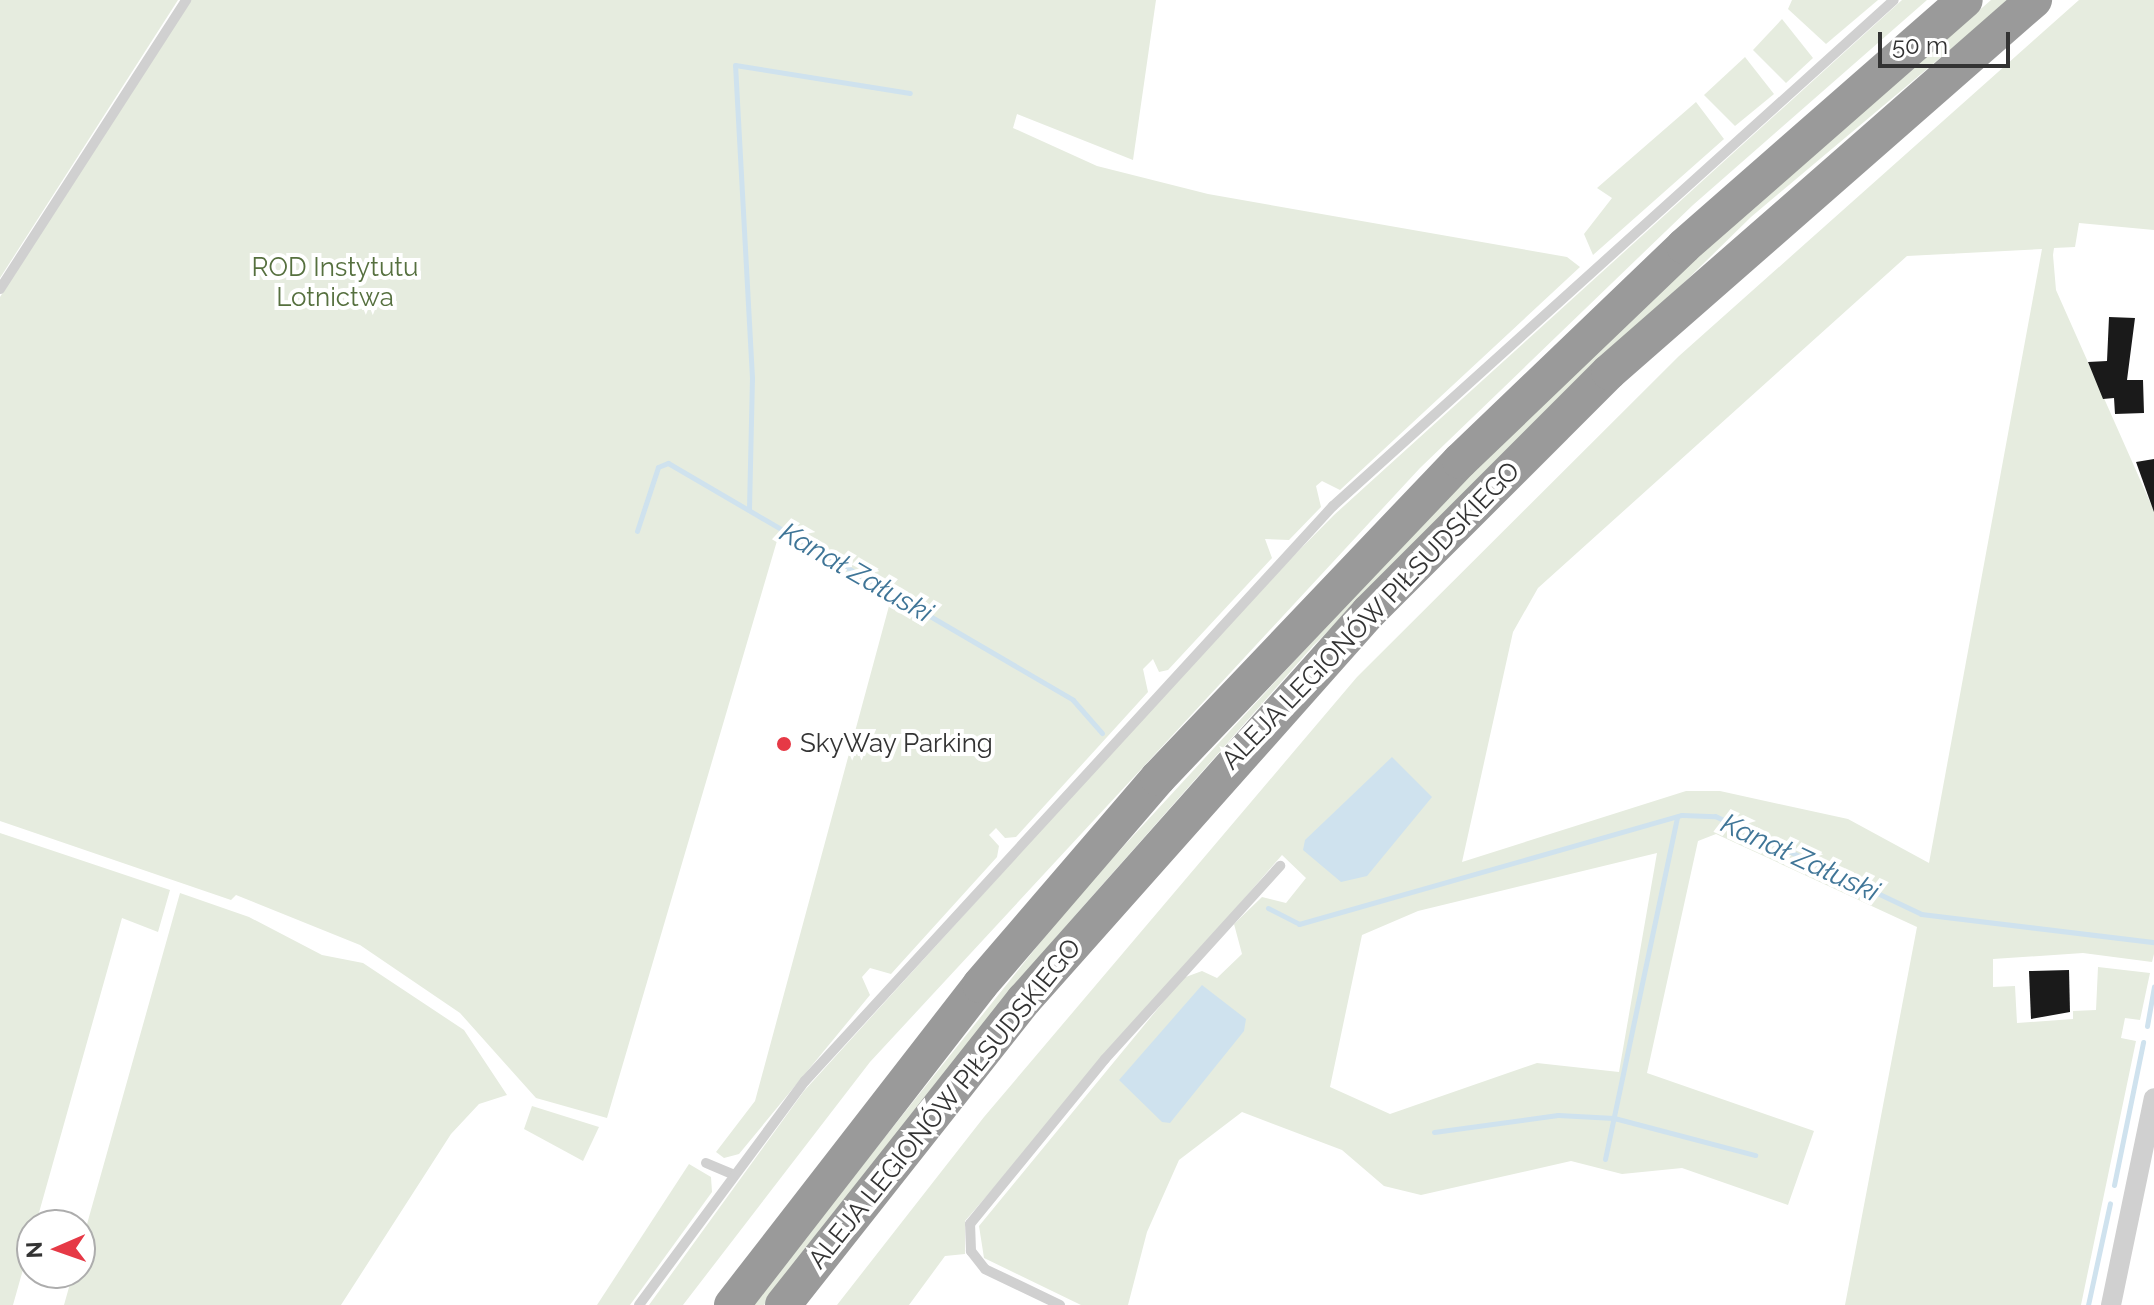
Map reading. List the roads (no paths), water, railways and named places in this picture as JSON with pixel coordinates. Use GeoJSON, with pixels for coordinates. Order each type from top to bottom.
{"type":"FeatureCollection","features":[{"type":"Feature","properties":{"kind":"highway","name":"ALEJA LEGIONÓW PIŁSUDSKIEGO"},"geometry":{"type":"LineString","coordinates":[[732,1305],[980,985],[1158,778],[1471,450],[1684,246],[1965,0]]}},
{"type":"Feature","properties":{"kind":"highway","name":"ALEJA LEGIONÓW PIŁSUDSKIEGO"},"geometry":{"type":"LineString","coordinates":[[783,1305],[1024,1000],[1369,612],[1609,372],[2034,0]]}},
{"type":"Feature","properties":{"kind":"street"},"geometry":{"type":"LineString","coordinates":[[2111,1305],[2154,1098]]}},
{"type":"Feature","properties":{"kind":"lane"},"geometry":{"type":"LineString","coordinates":[[0,289],[186,0]]}},
{"type":"Feature","properties":{"kind":"lane"},"geometry":{"type":"LineString","coordinates":[[639,1305],[732,1174],[884,990],[1333,506],[1894,0]]}},
{"type":"Feature","properties":{"kind":"lane"},"geometry":{"type":"LineString","coordinates":[[1060,1305],[985,1269],[971,1251],[970,1224],[1105,1059],[1280,866]]}},
{"type":"Feature","properties":{"kind":"lane"},"geometry":{"type":"LineString","coordinates":[[706,1163],[732,1174]]}},
{"type":"Feature","properties":{"kind":"water"},"geometry":{"type":"Polygon","coordinates":[[[1392,757],[1432,797],[1367,876],[1341,882],[1303,850],[1305,840],[1392,757]]]}},
{"type":"Feature","properties":{"kind":"water"},"geometry":{"type":"Polygon","coordinates":[[[1202,985],[1246,1019],[1244,1031],[1170,1123],[1162,1122],[1119,1080],[1202,985]]]}},
{"type":"Feature","properties":{"kind":"waterway"},"geometry":{"type":"LineString","coordinates":[[749,509],[752,378],[735,65],[910,93]]}},
{"type":"Feature","properties":{"kind":"waterway","name":"Kanał Załuski"},"geometry":{"type":"LineString","coordinates":[[637,531],[658,467],[668,463],[1073,700],[1102,733]]}},
{"type":"Feature","properties":{"kind":"waterway","name":"Kanał Załuski"},"geometry":{"type":"LineString","coordinates":[[1268,908],[1299,924],[1682,815],[1715,816],[1921,914],[2154,942]]}},
{"type":"Feature","properties":{"kind":"waterway"},"geometry":{"type":"LineString","coordinates":[[1605,1159],[1677,816]]}},
{"type":"Feature","properties":{"kind":"waterway"},"geometry":{"type":"LineString","coordinates":[[2147,1026],[2154,987]]}},
{"type":"Feature","properties":{"kind":"waterway"},"geometry":{"type":"LineString","coordinates":[[2114,1185],[2143,1042]]}},
{"type":"Feature","properties":{"kind":"waterway"},"geometry":{"type":"LineString","coordinates":[[1434,1132],[1558,1115],[1614,1118],[1755,1155]]}},
{"type":"Feature","properties":{"kind":"waterway"},"geometry":{"type":"LineString","coordinates":[[2088,1305],[2110,1203]]}},
{"type":"Feature","properties":{"kind":"place","name":"SkyWay Parking"},"geometry":{"type":"Point","coordinates":[784,744]}},
{"type":"Feature","properties":{"kind":"park label","name":"ROD Instytutu Lotnictwa"},"geometry":{"type":"Point","coordinates":[335,283]}}]}
